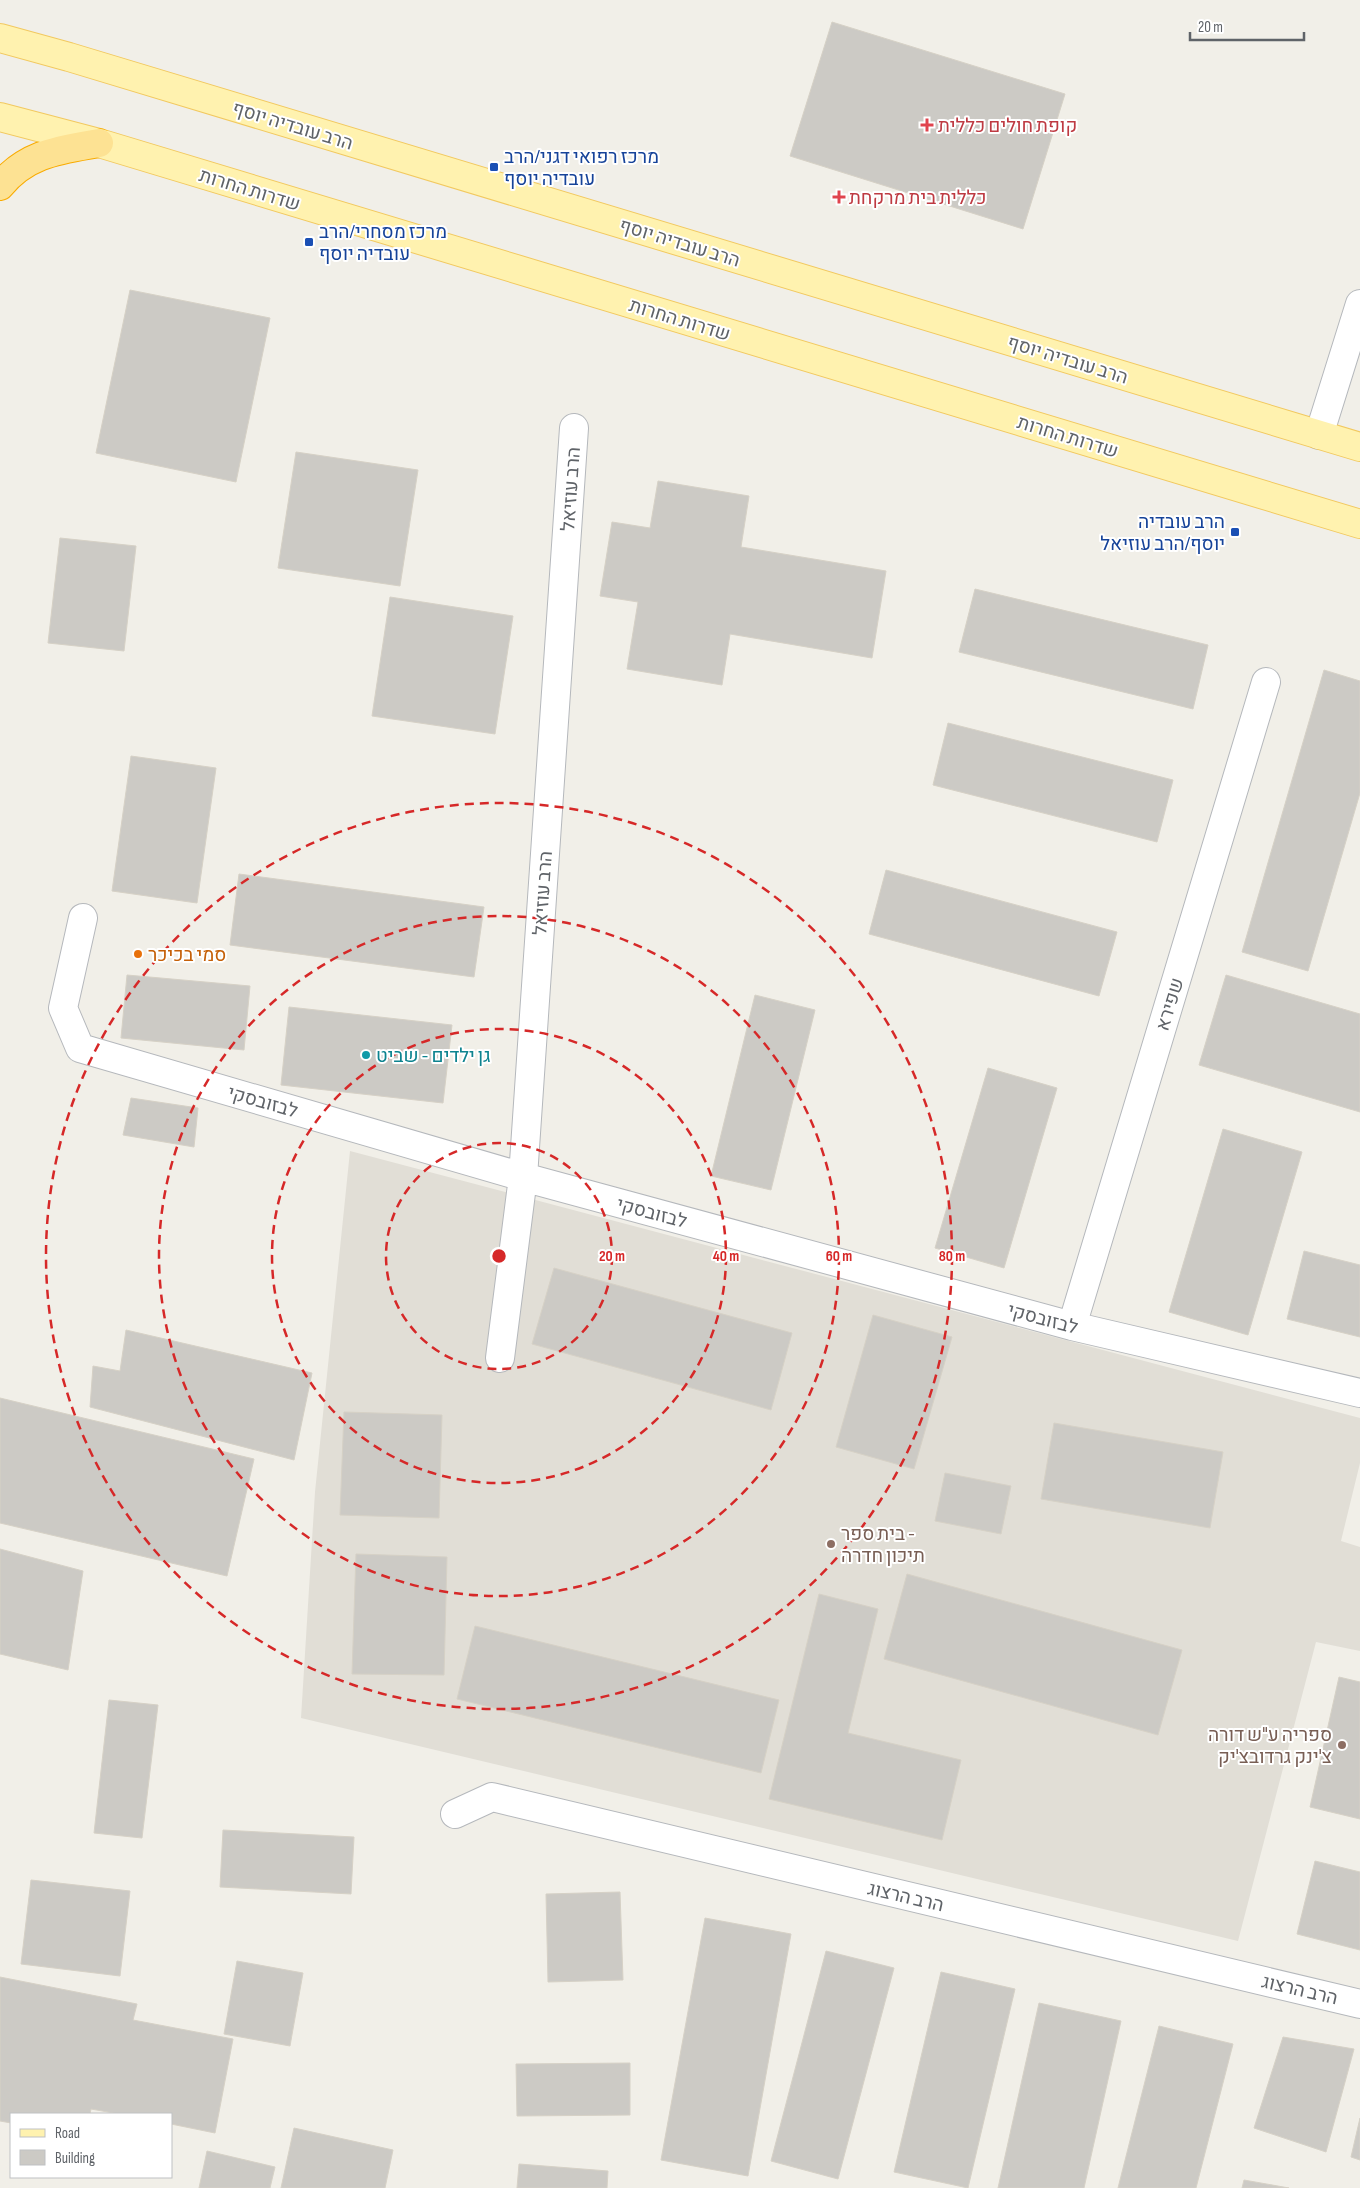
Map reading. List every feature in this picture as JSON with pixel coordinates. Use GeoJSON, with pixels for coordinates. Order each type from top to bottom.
{"type":"FeatureCollection","features":[{"type":"Feature","properties":{"kind":"highway"},"geometry":{"type":"LineString","coordinates":[[0,186],[11,173],[49,152],[99,143]]}},
{"type":"Feature","properties":{"kind":"main road","name":"הרב עובדיה יוסף"},"geometry":{"type":"LineString","coordinates":[[0,38],[70,57],[1360,447]]}},
{"type":"Feature","properties":{"kind":"main road","name":"שדרות החרות"},"geometry":{"type":"LineString","coordinates":[[0,117],[99,143],[1360,524]]}},
{"type":"Feature","properties":{"kind":"street"},"geometry":{"type":"LineString","coordinates":[[1319,435],[1360,304]]}},
{"type":"Feature","properties":{"kind":"street","name":"הרב עוזיאל"},"geometry":{"type":"LineString","coordinates":[[500,1358],[523,1177],[574,428]]}},
{"type":"Feature","properties":{"kind":"street","name":"שפירא"},"geometry":{"type":"LineString","coordinates":[[1072,1326],[1266,682]]}},
{"type":"Feature","properties":{"kind":"street","name":"לבזובסקי"},"geometry":{"type":"LineString","coordinates":[[83,918],[62,1008],[80,1048],[523,1177],[1072,1326],[1360,1392]]}},
{"type":"Feature","properties":{"kind":"street","name":"הרב הרצוג"},"geometry":{"type":"LineString","coordinates":[[455,1814],[492,1797],[1360,2004]]}},
{"type":"Feature","properties":{"kind":"shaded area","name":"בית ספר - תיכון חדרה"},"geometry":{"type":"Polygon","coordinates":[[[350,1151],[1360,1418],[1360,1463],[1341,1541],[1360,1547],[1360,1651],[1316,1642],[1238,1941],[301,1718],[315,1492],[350,1151]]]}},
{"type":"Feature","properties":{"kind":"building","name":"קופת חולים כללית"},"geometry":{"type":"Polygon","coordinates":[[[832,22],[1065,94],[1023,229],[790,156],[832,22]]]}},
{"type":"Feature","properties":{"kind":"building"},"geometry":{"type":"Polygon","coordinates":[[[130,290],[270,318],[236,482],[96,453],[130,290]]]}},
{"type":"Feature","properties":{"kind":"building"},"geometry":{"type":"Polygon","coordinates":[[[296,452],[418,470],[400,586],[278,568],[296,452]]]}},
{"type":"Feature","properties":{"kind":"building"},"geometry":{"type":"Polygon","coordinates":[[[658,481],[749,496],[741,547],[886,571],[872,658],[730,634],[722,685],[627,669],[638,602],[600,596],[612,522],[650,528],[658,481]]]}},
{"type":"Feature","properties":{"kind":"building"},"geometry":{"type":"Polygon","coordinates":[[[60,538],[136,546],[124,651],[48,643],[60,538]]]}},
{"type":"Feature","properties":{"kind":"building"},"geometry":{"type":"Polygon","coordinates":[[[975,589],[1208,645],[1193,709],[959,652],[975,589]]]}},
{"type":"Feature","properties":{"kind":"building"},"geometry":{"type":"Polygon","coordinates":[[[390,597],[513,616],[495,734],[372,716],[390,597]]]}},
{"type":"Feature","properties":{"kind":"building"},"geometry":{"type":"Polygon","coordinates":[[[1324,670],[1360,681],[1360,793],[1308,971],[1242,952],[1324,670]]]}},
{"type":"Feature","properties":{"kind":"building"},"geometry":{"type":"Polygon","coordinates":[[[948,723],[1173,780],[1157,842],[933,785],[948,723]]]}},
{"type":"Feature","properties":{"kind":"building"},"geometry":{"type":"Polygon","coordinates":[[[131,756],[216,768],[197,903],[112,891],[131,756]]]}},
{"type":"Feature","properties":{"kind":"building"},"geometry":{"type":"Polygon","coordinates":[[[886,870],[1117,932],[1099,996],[869,934],[886,870]]]}},
{"type":"Feature","properties":{"kind":"building"},"geometry":{"type":"Polygon","coordinates":[[[239,874],[484,907],[474,977],[230,945],[239,874]]]}},
{"type":"Feature","properties":{"kind":"building"},"geometry":{"type":"Polygon","coordinates":[[[127,975],[250,986],[244,1050],[121,1038],[127,975]]]}},
{"type":"Feature","properties":{"kind":"building"},"geometry":{"type":"Polygon","coordinates":[[[1226,975],[1360,1014],[1360,1112],[1199,1065],[1226,975]]]}},
{"type":"Feature","properties":{"kind":"building"},"geometry":{"type":"Polygon","coordinates":[[[755,995],[815,1010],[771,1190],[711,1176],[755,995]]]}},
{"type":"Feature","properties":{"kind":"building","name":"גן ילדים - שביט"},"geometry":{"type":"Polygon","coordinates":[[[289,1007],[452,1025],[443,1103],[281,1085],[289,1007]]]}},
{"type":"Feature","properties":{"kind":"building"},"geometry":{"type":"Polygon","coordinates":[[[988,1068],[1057,1088],[1004,1268],[935,1248],[988,1068]]]}},
{"type":"Feature","properties":{"kind":"building"},"geometry":{"type":"Polygon","coordinates":[[[131,1098],[198,1108],[194,1147],[123,1135],[131,1098]]]}},
{"type":"Feature","properties":{"kind":"building"},"geometry":{"type":"Polygon","coordinates":[[[1223,1129],[1302,1152],[1248,1335],[1169,1312],[1223,1129]]]}},
{"type":"Feature","properties":{"kind":"building"},"geometry":{"type":"Polygon","coordinates":[[[1304,1251],[1360,1265],[1360,1337],[1287,1319],[1304,1251]]]}},
{"type":"Feature","properties":{"kind":"building"},"geometry":{"type":"Polygon","coordinates":[[[554,1268],[792,1333],[771,1410],[532,1344],[554,1268]]]}},
{"type":"Feature","properties":{"kind":"building"},"geometry":{"type":"Polygon","coordinates":[[[873,1315],[952,1337],[914,1469],[836,1447],[873,1315]]]}},
{"type":"Feature","properties":{"kind":"building"},"geometry":{"type":"Polygon","coordinates":[[[126,1330],[312,1373],[294,1460],[90,1407],[93,1366],[120,1371],[126,1330]]]}},
{"type":"Feature","properties":{"kind":"building"},"geometry":{"type":"Polygon","coordinates":[[[0,1398],[254,1459],[227,1576],[0,1523],[0,1398]]]}},
{"type":"Feature","properties":{"kind":"building"},"geometry":{"type":"Polygon","coordinates":[[[344,1412],[442,1415],[439,1518],[340,1515],[344,1412]]]}},
{"type":"Feature","properties":{"kind":"building"},"geometry":{"type":"Polygon","coordinates":[[[1054,1423],[1223,1452],[1210,1528],[1041,1499],[1054,1423]]]}},
{"type":"Feature","properties":{"kind":"building"},"geometry":{"type":"Polygon","coordinates":[[[945,1473],[1011,1486],[1001,1534],[935,1521],[945,1473]]]}},
{"type":"Feature","properties":{"kind":"building"},"geometry":{"type":"Polygon","coordinates":[[[0,1549],[83,1571],[68,1670],[0,1654],[0,1549]]]}},
{"type":"Feature","properties":{"kind":"building"},"geometry":{"type":"Polygon","coordinates":[[[356,1554],[447,1557],[444,1675],[352,1674],[356,1554]]]}},
{"type":"Feature","properties":{"kind":"building"},"geometry":{"type":"Polygon","coordinates":[[[907,1574],[1182,1650],[1158,1735],[884,1659],[907,1574]]]}},
{"type":"Feature","properties":{"kind":"building"},"geometry":{"type":"Polygon","coordinates":[[[819,1594],[878,1609],[848,1733],[961,1760],[942,1840],[769,1799],[819,1594]]]}},
{"type":"Feature","properties":{"kind":"building"},"geometry":{"type":"Polygon","coordinates":[[[475,1626],[779,1700],[761,1773],[457,1699],[475,1626]]]}},
{"type":"Feature","properties":{"kind":"building","name":"ספריה ע\"ש דורה צ'ינק גרדובצ'יק"},"geometry":{"type":"Polygon","coordinates":[[[1339,1677],[1360,1682],[1360,1819],[1310,1807],[1339,1677]]]}},
{"type":"Feature","properties":{"kind":"building"},"geometry":{"type":"Polygon","coordinates":[[[109,1700],[158,1705],[142,1838],[94,1833],[109,1700]]]}},
{"type":"Feature","properties":{"kind":"building"},"geometry":{"type":"Polygon","coordinates":[[[223,1830],[354,1837],[351,1894],[220,1887],[223,1830]]]}},
{"type":"Feature","properties":{"kind":"building"},"geometry":{"type":"Polygon","coordinates":[[[1315,1861],[1360,1872],[1360,1950],[1297,1934],[1315,1861]]]}},
{"type":"Feature","properties":{"kind":"building"},"geometry":{"type":"Polygon","coordinates":[[[31,1880],[130,1891],[120,1976],[21,1964],[31,1880]]]}},
{"type":"Feature","properties":{"kind":"building"},"geometry":{"type":"Polygon","coordinates":[[[620,1892],[623,1980],[548,1982],[546,1894],[620,1892]]]}},
{"type":"Feature","properties":{"kind":"building"},"geometry":{"type":"Polygon","coordinates":[[[705,1918],[791,1934],[748,2176],[661,2160],[705,1918]]]}},
{"type":"Feature","properties":{"kind":"building"},"geometry":{"type":"Polygon","coordinates":[[[826,1951],[894,1968],[838,2179],[771,2161],[826,1951]]]}},
{"type":"Feature","properties":{"kind":"building"},"geometry":{"type":"Polygon","coordinates":[[[237,1961],[303,1973],[290,2046],[224,2034],[237,1961]]]}},
{"type":"Feature","properties":{"kind":"building"},"geometry":{"type":"Polygon","coordinates":[[[941,1972],[1015,1989],[968,2188],[894,2172],[941,1972]]]}},
{"type":"Feature","properties":{"kind":"building"},"geometry":{"type":"Polygon","coordinates":[[[0,1977],[137,2004],[133,2020],[233,2039],[215,2133],[172,2124],[172,2113],[113,2113],[91,2109],[90,2113],[10,2113],[10,2123],[0,2121],[0,1977]]]}},
{"type":"Feature","properties":{"kind":"building"},"geometry":{"type":"Polygon","coordinates":[[[1039,2003],[1121,2021],[1084,2188],[998,2188],[1039,2003]]]}},
{"type":"Feature","properties":{"kind":"building"},"geometry":{"type":"Polygon","coordinates":[[[1159,2026],[1233,2044],[1196,2188],[1118,2188],[1159,2026]]]}},
{"type":"Feature","properties":{"kind":"building"},"geometry":{"type":"Polygon","coordinates":[[[1283,2037],[1354,2049],[1326,2152],[1254,2128],[1283,2037]]]}},
{"type":"Feature","properties":{"kind":"building"},"geometry":{"type":"Polygon","coordinates":[[[630,2063],[630,2115],[517,2116],[516,2064],[630,2063]]]}},
{"type":"Feature","properties":{"kind":"building"},"geometry":{"type":"Polygon","coordinates":[[[1360,2118],[1360,2160],[1351,2157],[1360,2118]]]}},
{"type":"Feature","properties":{"kind":"building"},"geometry":{"type":"Polygon","coordinates":[[[294,2128],[393,2150],[385,2188],[281,2188],[294,2128]]]}},
{"type":"Feature","properties":{"kind":"building"},"geometry":{"type":"Polygon","coordinates":[[[207,2151],[275,2167],[270,2188],[199,2188],[207,2151]]]}},
{"type":"Feature","properties":{"kind":"building"},"geometry":{"type":"Polygon","coordinates":[[[519,2164],[608,2171],[607,2188],[517,2188],[519,2164]]]}},
{"type":"Feature","properties":{"kind":"building"},"geometry":{"type":"Polygon","coordinates":[[[1244,2180],[1289,2188],[1242,2188],[1244,2180]]]}},
{"type":"Feature","properties":{"kind":"place","name":"קופת חולים כללית"},"geometry":{"type":"Point","coordinates":[927,125]}},
{"type":"Feature","properties":{"kind":"place","name":"מרכז רפואי דגני/הרב עובדיה יוסף"},"geometry":{"type":"Point","coordinates":[494,167]}},
{"type":"Feature","properties":{"kind":"place","name":"כללית בית מרקחת"},"geometry":{"type":"Point","coordinates":[839,197]}},
{"type":"Feature","properties":{"kind":"place","name":"מרכז מסחרי/הרב עובדיה יוסף"},"geometry":{"type":"Point","coordinates":[309,242]}},
{"type":"Feature","properties":{"kind":"place","name":"הרב עובדיה יוסף/הרב עוזיאל"},"geometry":{"type":"Point","coordinates":[1235,532]}},
{"type":"Feature","properties":{"kind":"place","name":"סמי בכיכר"},"geometry":{"type":"Point","coordinates":[138,954]}},
{"type":"Feature","properties":{"kind":"place","name":"גן ילדים - שביט"},"geometry":{"type":"Point","coordinates":[366,1055]}},
{"type":"Feature","properties":{"kind":"place","name":"בית ספר - תיכון חדרה"},"geometry":{"type":"Point","coordinates":[831,1544]}},
{"type":"Feature","properties":{"kind":"place","name":"ספריה ע\"ש דורה צ'ינק גרדובצ'יק"},"geometry":{"type":"Point","coordinates":[1342,1745]}}]}
